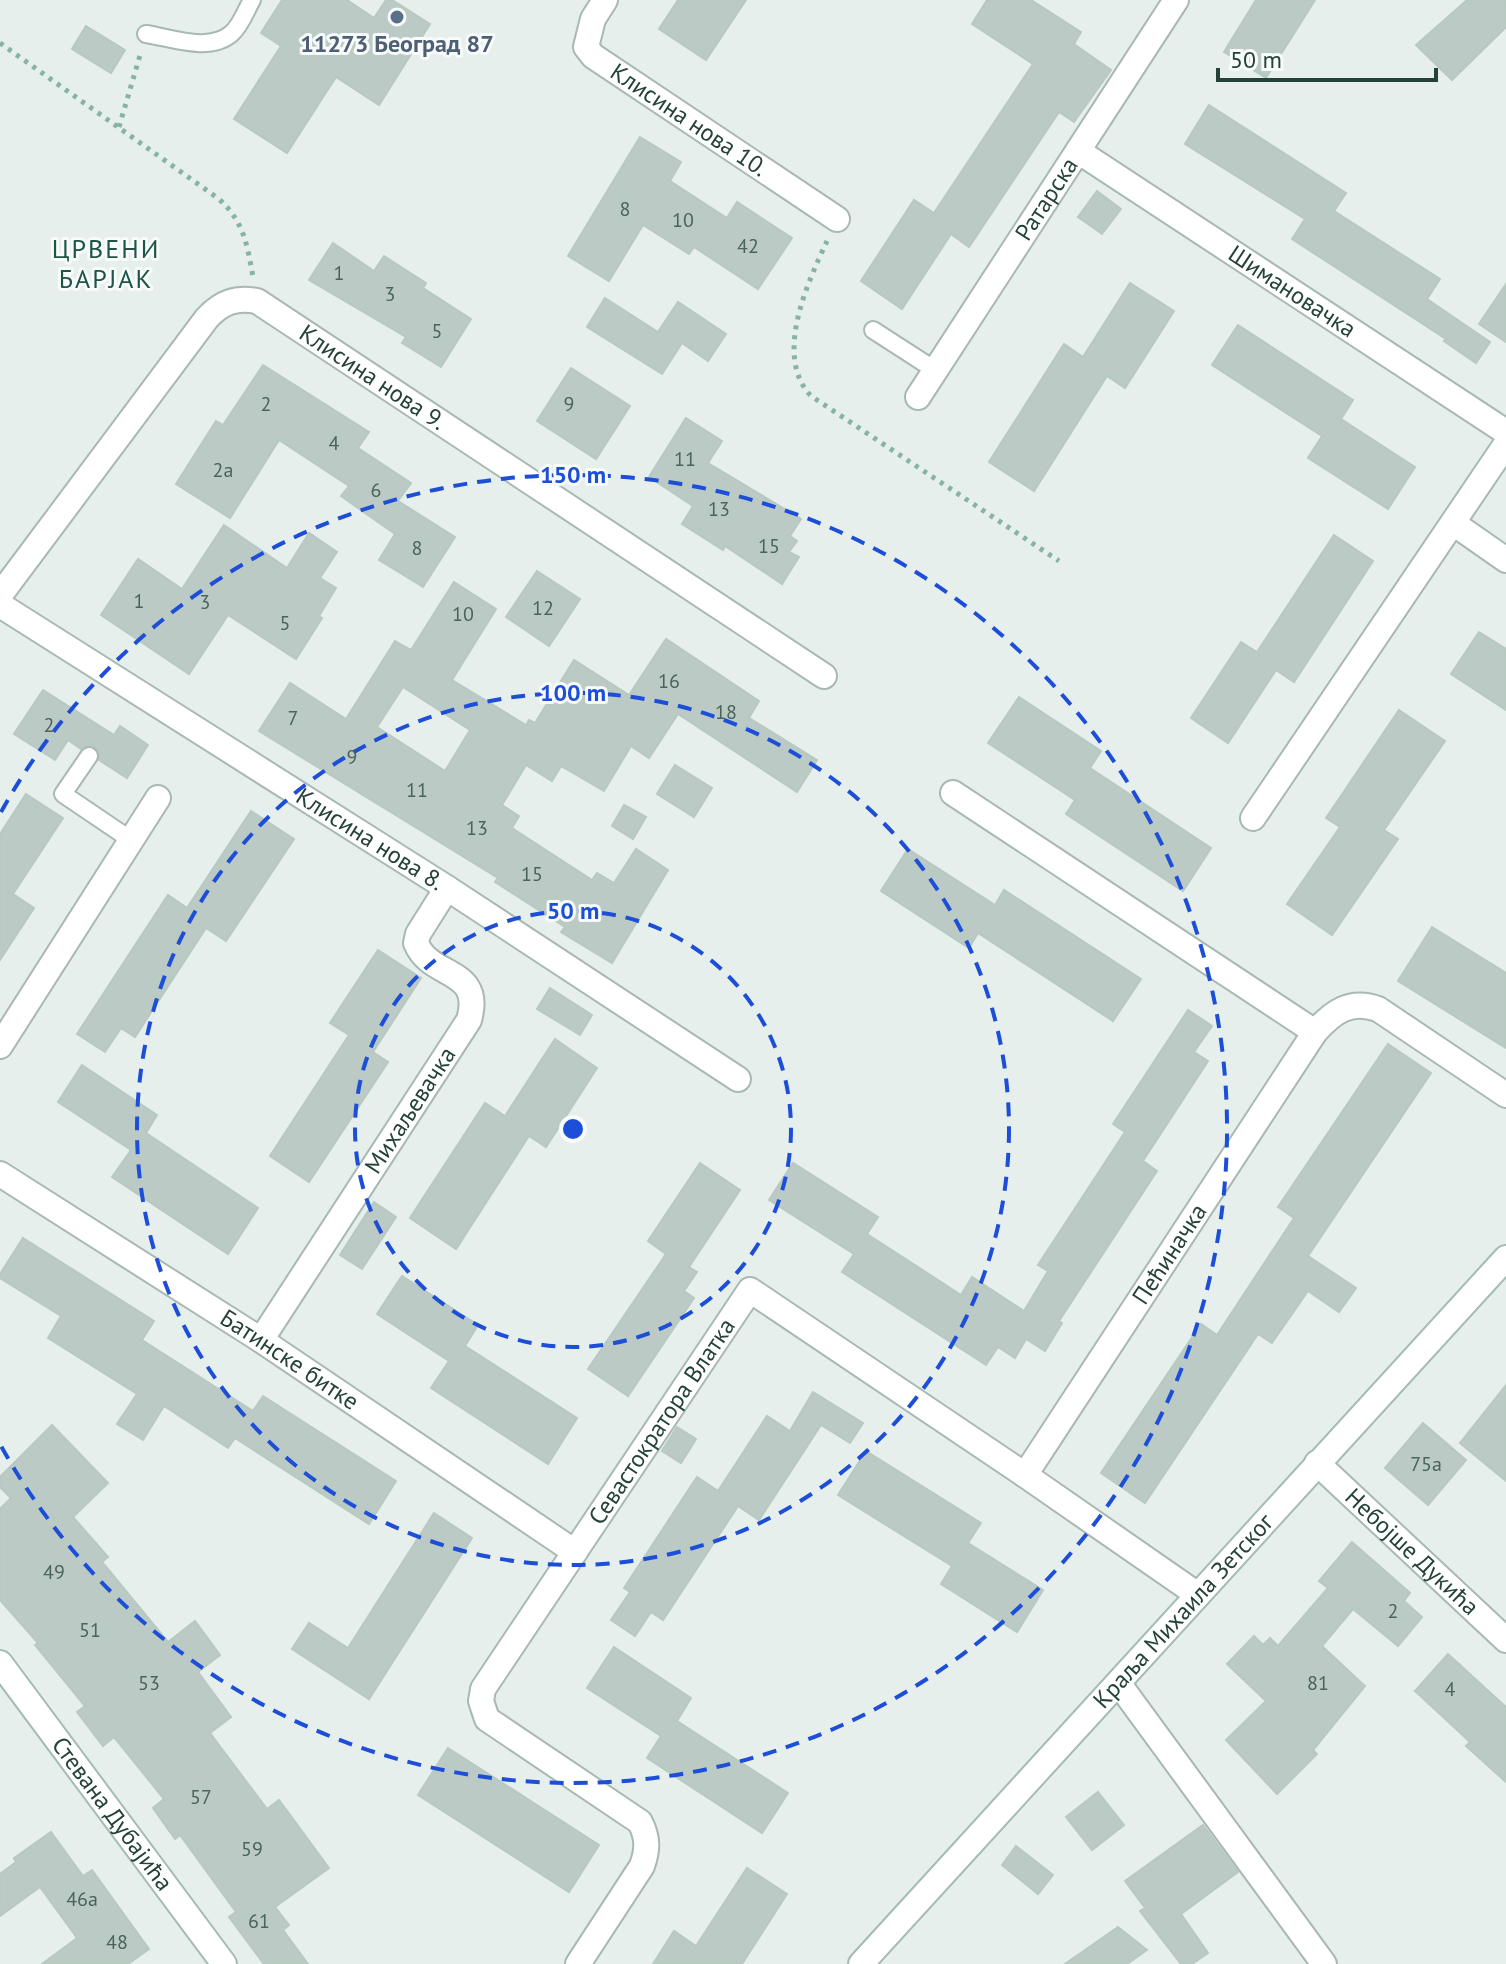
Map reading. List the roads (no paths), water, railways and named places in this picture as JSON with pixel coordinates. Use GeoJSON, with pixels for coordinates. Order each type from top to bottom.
{"type":"FeatureCollection","features":[{"type":"Feature","properties":{"kind":"street","name":"Клисина нова 10."},"geometry":{"type":"LineString","coordinates":[[605,0],[587,34],[586,47],[593,56],[837,219]]}},
{"type":"Feature","properties":{"kind":"street","name":"Ратарска"},"geometry":{"type":"LineString","coordinates":[[918,397],[1078,151],[1167,3]]}},
{"type":"Feature","properties":{"kind":"street","name":"Шимановачка"},"geometry":{"type":"LineString","coordinates":[[1078,151],[1506,432]]}},
{"type":"Feature","properties":{"kind":"street","name":"Клисина нова 9."},"geometry":{"type":"LineString","coordinates":[[0,595],[207,318],[217,308],[243,298],[257,301],[824,676]]}},
{"type":"Feature","properties":{"kind":"street"},"geometry":{"type":"LineString","coordinates":[[1253,818],[1506,444]]}},
{"type":"Feature","properties":{"kind":"street"},"geometry":{"type":"LineString","coordinates":[[1453,523],[1506,560]]}},
{"type":"Feature","properties":{"kind":"street","name":"Клисина нова 8."},"geometry":{"type":"LineString","coordinates":[[0,605],[447,888],[738,1079]]}},
{"type":"Feature","properties":{"kind":"street"},"geometry":{"type":"LineString","coordinates":[[953,793],[1315,1032]]}},
{"type":"Feature","properties":{"kind":"street"},"geometry":{"type":"LineString","coordinates":[[0,1046],[158,798]]}},
{"type":"Feature","properties":{"kind":"street","name":"Михаљевачка"},"geometry":{"type":"LineString","coordinates":[[261,1340],[469,1020],[473,1000],[470,991],[464,983],[425,956],[416,943],[418,934],[447,888]]}},
{"type":"Feature","properties":{"kind":"street","name":"Пећиначка"},"geometry":{"type":"LineString","coordinates":[[1025,1475],[1315,1032],[1337,1010],[1357,1004],[1378,1009],[1506,1095]]}},
{"type":"Feature","properties":{"kind":"street","name":"Батинске битке"},"geometry":{"type":"LineString","coordinates":[[0,1174],[261,1340],[575,1552]]}},
{"type":"Feature","properties":{"kind":"street","name":"Краља Михаила Зетског"},"geometry":{"type":"LineString","coordinates":[[861,1964],[1506,1258]]}},
{"type":"Feature","properties":{"kind":"street","name":"Севастократора Влатка"},"geometry":{"type":"LineString","coordinates":[[578,1964],[642,1866],[647,1851],[646,1835],[640,1822],[487,1719],[481,1701],[483,1689],[750,1290],[1198,1595]]}},
{"type":"Feature","properties":{"kind":"street","name":"Небојше Дукића"},"geometry":{"type":"LineString","coordinates":[[1317,1463],[1506,1640]]}},
{"type":"Feature","properties":{"kind":"street","name":"Стевана Дубајића"},"geometry":{"type":"LineString","coordinates":[[0,1663],[224,1964]]}},
{"type":"Feature","properties":{"kind":"street"},"geometry":{"type":"LineString","coordinates":[[1119,1684],[1324,1964]]}},
{"type":"Feature","properties":{"kind":"lane"},"geometry":{"type":"LineString","coordinates":[[146,34],[218,43],[235,31],[252,0]]}},
{"type":"Feature","properties":{"kind":"lane"},"geometry":{"type":"LineString","coordinates":[[873,330],[935,370]]}},
{"type":"Feature","properties":{"kind":"lane"},"geometry":{"type":"LineString","coordinates":[[89,756],[63,794],[131,840]]}},
{"type":"Feature","properties":{"kind":"place","name":"11273 Београд 87"},"geometry":{"type":"Point","coordinates":[397,17]}},
{"type":"Feature","properties":{"kind":"district","name":"ЦРВЕНИ БАРЈАК"},"geometry":{"type":"Point","coordinates":[106,264]}}]}
